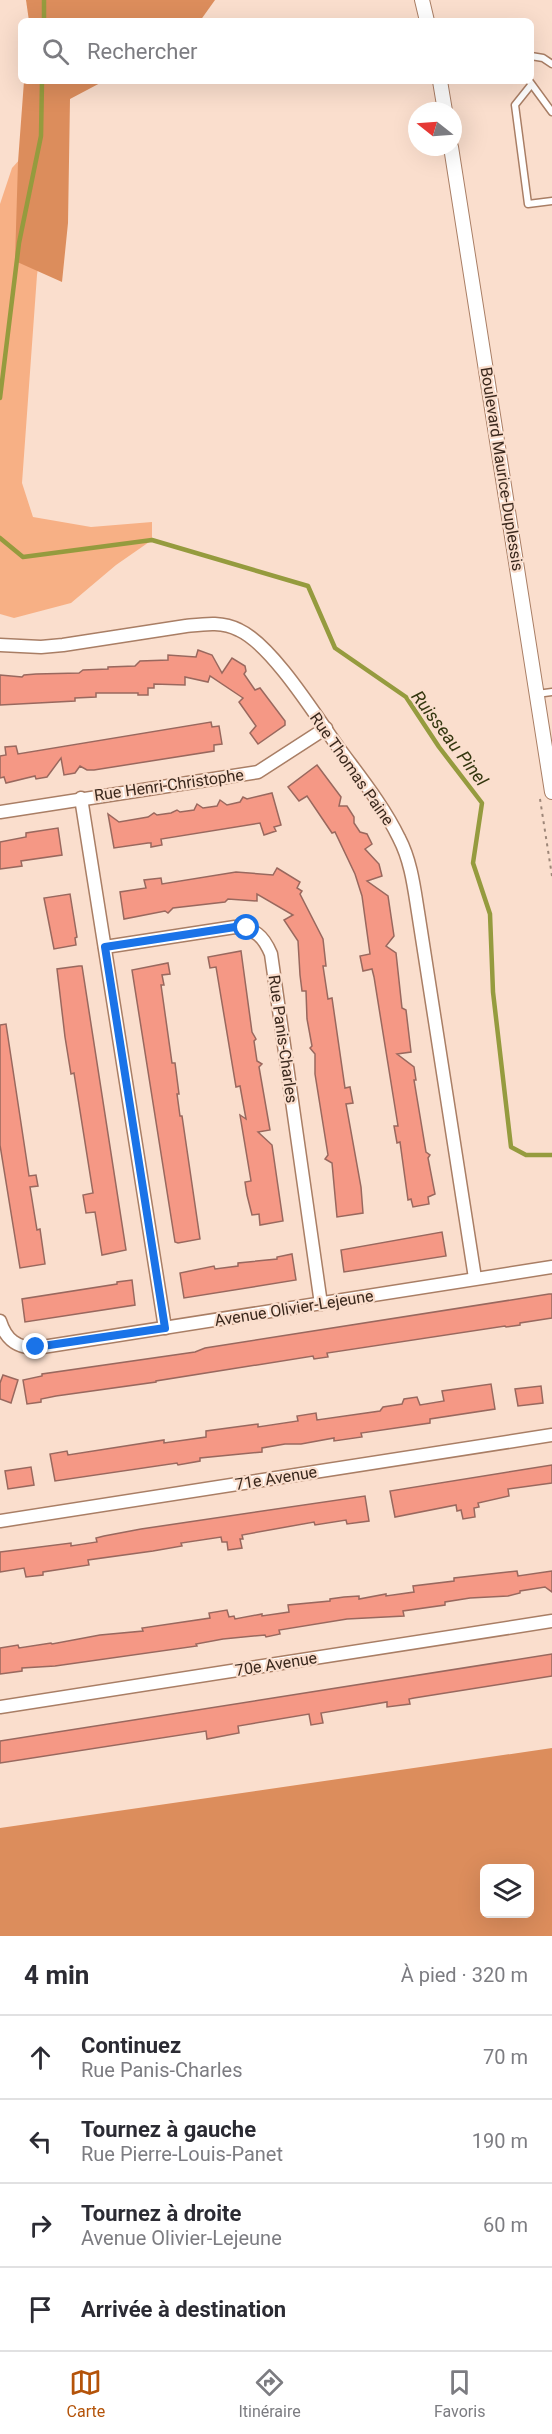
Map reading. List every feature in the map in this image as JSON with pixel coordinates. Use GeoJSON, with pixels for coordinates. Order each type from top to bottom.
{"type":"FeatureCollection","features":[{"type":"Feature","properties":{"kind":"street"},"geometry":{"type":"LineString","coordinates":[[423,0],[426,18]]}},
{"type":"Feature","properties":{"kind":"street"},"geometry":{"type":"LineString","coordinates":[[440,84],[444,102]]}},
{"type":"Feature","properties":{"kind":"street","name":"Boulevard Maurice-Duplessis"},"geometry":{"type":"LineString","coordinates":[[452,156],[552,792]]}},
{"type":"Feature","properties":{"kind":"street","name":"Rue Thomas Paine"},"geometry":{"type":"LineString","coordinates":[[0,645],[52,646],[186,626],[208,624],[230,626],[248,634],[264,648],[326,728],[384,810],[407,856],[418,912],[475,1278]]}},
{"type":"Feature","properties":{"kind":"street","name":"Rue Henri-Christophe"},"geometry":{"type":"LineString","coordinates":[[0,812],[258,772],[326,728]]}},
{"type":"Feature","properties":{"kind":"street"},"geometry":{"type":"LineString","coordinates":[[81,798],[165,1328]]}},
{"type":"Feature","properties":{"kind":"street","name":"Rue Panis-Charles"},"geometry":{"type":"LineString","coordinates":[[105,947],[235,927],[258,932],[266,941],[272,965],[321,1304]]}},
{"type":"Feature","properties":{"kind":"street","name":"Avenue Olivier-Lejeune"},"geometry":{"type":"LineString","coordinates":[[0,1321],[4,1334],[13,1342],[24,1348],[36,1347],[552,1267]]}},
{"type":"Feature","properties":{"kind":"street","name":"71e Avenue"},"geometry":{"type":"LineString","coordinates":[[0,1521],[552,1434]]}},
{"type":"Feature","properties":{"kind":"street","name":"70e Avenue"},"geometry":{"type":"LineString","coordinates":[[0,1707],[552,1621]]}},
{"type":"Feature","properties":{"kind":"lane"},"geometry":{"type":"LineString","coordinates":[[534,56],[543,58],[552,64]]}},
{"type":"Feature","properties":{"kind":"lane"},"geometry":{"type":"LineString","coordinates":[[529,84],[515,105],[528,204],[552,201]]}},
{"type":"Feature","properties":{"kind":"lane"},"geometry":{"type":"LineString","coordinates":[[531,84],[552,112]]}},
{"type":"Feature","properties":{"kind":"lane"},"geometry":{"type":"LineString","coordinates":[[537,694],[552,692]]}},
{"type":"Feature","properties":{"kind":"shaded area"},"geometry":{"type":"Polygon","coordinates":[[[26,0],[215,0],[202,18],[29,18],[26,0]]]}},
{"type":"Feature","properties":{"kind":"shaded area"},"geometry":{"type":"Polygon","coordinates":[[[24,84],[98,84],[70,99],[68,223],[62,282],[15,261],[18,162],[24,84]]]}},
{"type":"Feature","properties":{"kind":"shaded area"},"geometry":{"type":"Polygon","coordinates":[[[41,136],[55,157],[37,275],[22,483],[33,517],[91,527],[152,522],[152,540],[116,565],[71,603],[14,618],[0,614],[0,204],[12,168],[41,136]]]}},
{"type":"Feature","properties":{"kind":"shaded area"},"geometry":{"type":"Polygon","coordinates":[[[552,1748],[552,1936],[0,1936],[0,1828],[552,1748]]]}},
{"type":"Feature","properties":{"kind":"building"},"geometry":{"type":"Polygon","coordinates":[[[198,650],[212,655],[222,673],[232,658],[245,666],[244,674],[255,690],[260,688],[285,721],[285,725],[258,744],[250,733],[256,726],[239,702],[243,698],[210,676],[208,682],[185,677],[185,685],[154,684],[154,688],[148,688],[148,695],[96,693],[96,697],[75,698],[75,701],[0,705],[0,675],[22,677],[135,666],[140,661],[168,660],[168,655],[196,657],[198,650]]]}},
{"type":"Feature","properties":{"kind":"building"},"geometry":{"type":"Polygon","coordinates":[[[211,722],[212,727],[219,726],[222,744],[214,745],[214,751],[94,770],[87,770],[80,766],[75,773],[64,775],[61,758],[47,777],[36,779],[35,776],[6,783],[4,777],[0,778],[0,756],[6,755],[5,747],[16,746],[18,754],[211,722]]]}},
{"type":"Feature","properties":{"kind":"building"},"geometry":{"type":"Polygon","coordinates":[[[317,765],[341,797],[339,806],[347,806],[354,817],[354,823],[360,832],[367,834],[372,844],[365,849],[379,864],[382,876],[367,881],[388,896],[394,936],[386,946],[396,953],[402,1008],[406,1010],[411,1052],[397,1054],[414,1067],[416,1080],[414,1080],[426,1152],[430,1155],[428,1158],[435,1194],[428,1197],[429,1204],[413,1207],[411,1199],[408,1200],[400,1142],[397,1143],[394,1126],[398,1126],[374,977],[372,969],[363,971],[360,956],[370,954],[362,896],[355,874],[335,832],[332,833],[307,796],[299,801],[288,787],[317,765]]]}},
{"type":"Feature","properties":{"kind":"building"},"geometry":{"type":"Polygon","coordinates":[[[272,793],[281,825],[274,827],[276,831],[264,835],[260,823],[161,839],[162,845],[151,847],[151,843],[148,843],[114,848],[108,814],[119,822],[148,817],[154,813],[157,815],[177,810],[180,812],[194,810],[197,804],[203,808],[217,806],[220,800],[227,805],[240,802],[243,797],[247,799],[272,793]]]}},
{"type":"Feature","properties":{"kind":"building"},"geometry":{"type":"Polygon","coordinates":[[[58,828],[62,855],[21,861],[22,866],[0,869],[0,842],[26,837],[26,833],[58,828]]]}},
{"type":"Feature","properties":{"kind":"building"},"geometry":{"type":"Polygon","coordinates":[[[277,868],[300,882],[297,888],[302,891],[300,894],[323,939],[326,966],[323,966],[328,999],[332,998],[345,1088],[350,1087],[353,1103],[346,1104],[361,1187],[363,1213],[337,1217],[332,1163],[325,1159],[328,1155],[315,1074],[315,1054],[310,1048],[312,1046],[307,1019],[306,991],[302,991],[298,941],[284,920],[293,915],[257,894],[257,901],[228,899],[225,902],[173,908],[168,913],[165,911],[124,919],[120,892],[146,888],[144,880],[161,878],[162,884],[236,872],[273,875],[277,868]]]}},
{"type":"Feature","properties":{"kind":"building"},"geometry":{"type":"Polygon","coordinates":[[[70,894],[77,937],[75,938],[76,945],[54,949],[44,898],[70,894]]]}},
{"type":"Feature","properties":{"kind":"building"},"geometry":{"type":"Polygon","coordinates":[[[241,951],[252,1032],[256,1039],[254,1041],[257,1061],[262,1064],[259,1067],[270,1130],[258,1132],[272,1145],[283,1221],[260,1225],[259,1214],[252,1215],[247,1195],[245,1182],[251,1181],[240,1115],[246,1119],[240,1086],[236,1087],[216,967],[210,968],[208,957],[241,951]]]}},
{"type":"Feature","properties":{"kind":"building"},"geometry":{"type":"Polygon","coordinates":[[[168,963],[170,974],[162,975],[164,985],[161,985],[172,1063],[175,1063],[180,1116],[182,1116],[200,1239],[178,1243],[175,1242],[132,970],[168,963]]]}},
{"type":"Feature","properties":{"kind":"building"},"geometry":{"type":"Polygon","coordinates":[[[82,966],[126,1250],[102,1255],[95,1212],[86,1213],[83,1195],[93,1193],[74,1073],[71,1074],[65,1037],[57,969],[82,966]]]}},
{"type":"Feature","properties":{"kind":"building"},"geometry":{"type":"Polygon","coordinates":[[[6,1024],[29,1176],[36,1175],[38,1186],[30,1187],[45,1264],[20,1268],[0,1145],[0,1025],[6,1024]]]}},
{"type":"Feature","properties":{"kind":"building"},"geometry":{"type":"Polygon","coordinates":[[[442,1232],[446,1256],[344,1272],[341,1250],[442,1232]]]}},
{"type":"Feature","properties":{"kind":"building"},"geometry":{"type":"Polygon","coordinates":[[[292,1254],[296,1280],[184,1298],[180,1273],[214,1266],[215,1269],[238,1266],[238,1263],[277,1259],[277,1257],[292,1254]]]}},
{"type":"Feature","properties":{"kind":"building"},"geometry":{"type":"Polygon","coordinates":[[[132,1280],[135,1305],[25,1322],[22,1299],[132,1280]]]}},
{"type":"Feature","properties":{"kind":"building"},"geometry":{"type":"Polygon","coordinates":[[[552,1294],[552,1318],[520,1323],[520,1325],[327,1353],[328,1357],[314,1359],[313,1356],[56,1396],[27,1404],[23,1380],[42,1376],[42,1374],[195,1352],[205,1348],[552,1294]]]}},
{"type":"Feature","properties":{"kind":"building"},"geometry":{"type":"Polygon","coordinates":[[[3,1375],[18,1380],[11,1403],[0,1399],[0,1383],[3,1375]]]}},
{"type":"Feature","properties":{"kind":"building"},"geometry":{"type":"Polygon","coordinates":[[[491,1384],[495,1409],[430,1419],[430,1423],[361,1433],[362,1437],[285,1444],[262,1448],[262,1452],[200,1458],[200,1461],[178,1465],[177,1463],[55,1481],[50,1454],[67,1451],[68,1455],[164,1440],[164,1443],[206,1437],[206,1431],[298,1421],[297,1416],[316,1413],[317,1420],[380,1411],[383,1407],[402,1404],[404,1399],[417,1397],[420,1405],[444,1401],[442,1391],[491,1384]]]}},
{"type":"Feature","properties":{"kind":"building"},"geometry":{"type":"Polygon","coordinates":[[[541,1386],[543,1403],[518,1406],[515,1389],[541,1386]]]}},
{"type":"Feature","properties":{"kind":"building"},"geometry":{"type":"Polygon","coordinates":[[[552,1465],[552,1483],[508,1489],[509,1496],[478,1503],[479,1507],[474,1508],[475,1517],[463,1519],[461,1510],[457,1511],[456,1505],[395,1517],[390,1491],[552,1465]]]}},
{"type":"Feature","properties":{"kind":"building"},"geometry":{"type":"Polygon","coordinates":[[[31,1467],[34,1485],[8,1489],[5,1471],[31,1467]]]}},
{"type":"Feature","properties":{"kind":"building"},"geometry":{"type":"Polygon","coordinates":[[[365,1496],[369,1521],[347,1524],[346,1520],[315,1525],[314,1522],[242,1535],[243,1539],[240,1539],[242,1548],[228,1550],[227,1542],[222,1542],[221,1537],[181,1543],[182,1546],[88,1560],[89,1565],[43,1572],[43,1575],[26,1577],[24,1568],[0,1572],[0,1552],[71,1543],[71,1546],[97,1542],[96,1538],[141,1529],[365,1496]]]}},
{"type":"Feature","properties":{"kind":"building"},"geometry":{"type":"Polygon","coordinates":[[[517,1571],[518,1576],[552,1571],[552,1592],[545,1587],[520,1591],[520,1593],[508,1596],[470,1598],[445,1602],[445,1605],[403,1611],[404,1616],[347,1619],[279,1630],[280,1634],[266,1637],[265,1635],[223,1639],[196,1644],[197,1646],[55,1666],[22,1668],[22,1671],[0,1674],[0,1648],[18,1645],[19,1648],[100,1635],[143,1631],[142,1628],[210,1618],[209,1613],[227,1610],[229,1617],[234,1616],[235,1619],[289,1612],[288,1605],[330,1601],[330,1599],[344,1597],[359,1596],[359,1599],[414,1592],[413,1586],[454,1581],[454,1578],[517,1571]]]}},
{"type":"Feature","properties":{"kind":"building"},"geometry":{"type":"Polygon","coordinates":[[[552,1654],[552,1676],[414,1698],[409,1699],[410,1704],[387,1707],[387,1702],[321,1713],[323,1723],[311,1725],[309,1714],[238,1726],[239,1733],[207,1739],[206,1731],[0,1763],[0,1741],[552,1654]]]}},
{"type":"Feature","properties":{"kind":"waterway","name":"Ruisseau Pinel"},"geometry":{"type":"LineString","coordinates":[[44,0],[44,18]]}},
{"type":"Feature","properties":{"kind":"waterway","name":"Ruisseau Pinel"},"geometry":{"type":"LineString","coordinates":[[0,398],[19,243],[41,136],[42,84]]}},
{"type":"Feature","properties":{"kind":"waterway","name":"Ruisseau Pinel"},"geometry":{"type":"LineString","coordinates":[[0,538],[23,557],[152,540],[308,586],[335,648],[406,697],[439,747],[482,803],[473,863],[490,914],[493,992],[511,1147],[526,1155],[552,1155]]}},
{"type":"Feature","properties":{"kind":"route"},"geometry":{"type":"LineString","coordinates":[[36,1347],[165,1328],[105,947],[235,927],[247,928]]}}]}
